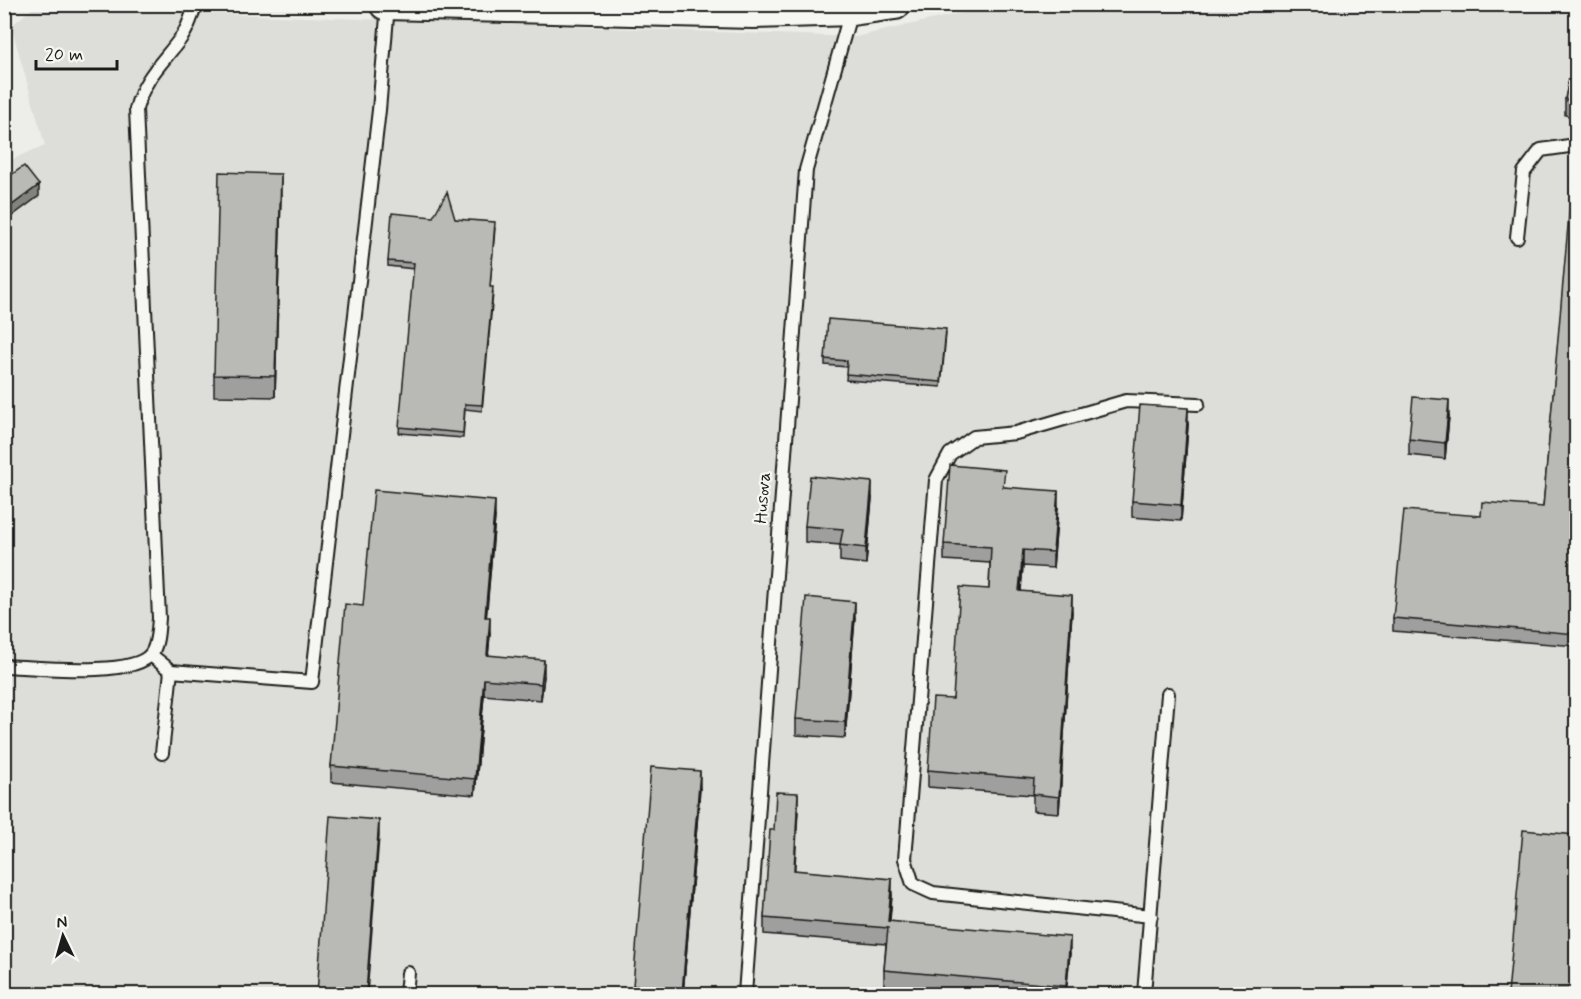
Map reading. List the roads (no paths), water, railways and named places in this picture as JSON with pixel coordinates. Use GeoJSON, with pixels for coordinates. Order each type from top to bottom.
{"type":"FeatureCollection","features":[{"type":"Feature","properties":{"kind":"street"},"geometry":{"type":"LineString","coordinates":[[386,5],[852,10],[895,4]]}},
{"type":"Feature","properties":{"kind":"lane"},"geometry":{"type":"LineString","coordinates":[[4,666],[107,669],[131,667],[151,655],[157,638],[159,618],[136,109],[153,70],[184,33],[196,4]]}},
{"type":"Feature","properties":{"kind":"lane"},"geometry":{"type":"LineString","coordinates":[[151,655],[171,671],[312,682],[379,110],[386,5]]}},
{"type":"Feature","properties":{"kind":"lane","name":"Husova"},"geometry":{"type":"LineString","coordinates":[[745,994],[806,170],[852,10]]}},
{"type":"Feature","properties":{"kind":"lane"},"geometry":{"type":"LineString","coordinates":[[4,102],[4,128]]}},
{"type":"Feature","properties":{"kind":"lane"},"geometry":{"type":"LineString","coordinates":[[1516,237],[1524,172],[1541,150],[1576,145]]}},
{"type":"Feature","properties":{"kind":"lane"},"geometry":{"type":"LineString","coordinates":[[1151,916],[933,893],[913,884],[905,859],[936,480],[950,454],[974,437],[1016,433],[1126,401],[1198,404]]}},
{"type":"Feature","properties":{"kind":"lane"},"geometry":{"type":"LineString","coordinates":[[162,753],[171,671]]}},
{"type":"Feature","properties":{"kind":"lane"},"geometry":{"type":"LineString","coordinates":[[1144,994],[1168,694]]}},
{"type":"Feature","properties":{"kind":"lane"},"geometry":{"type":"LineString","coordinates":[[406,994],[408,973]]}}]}
